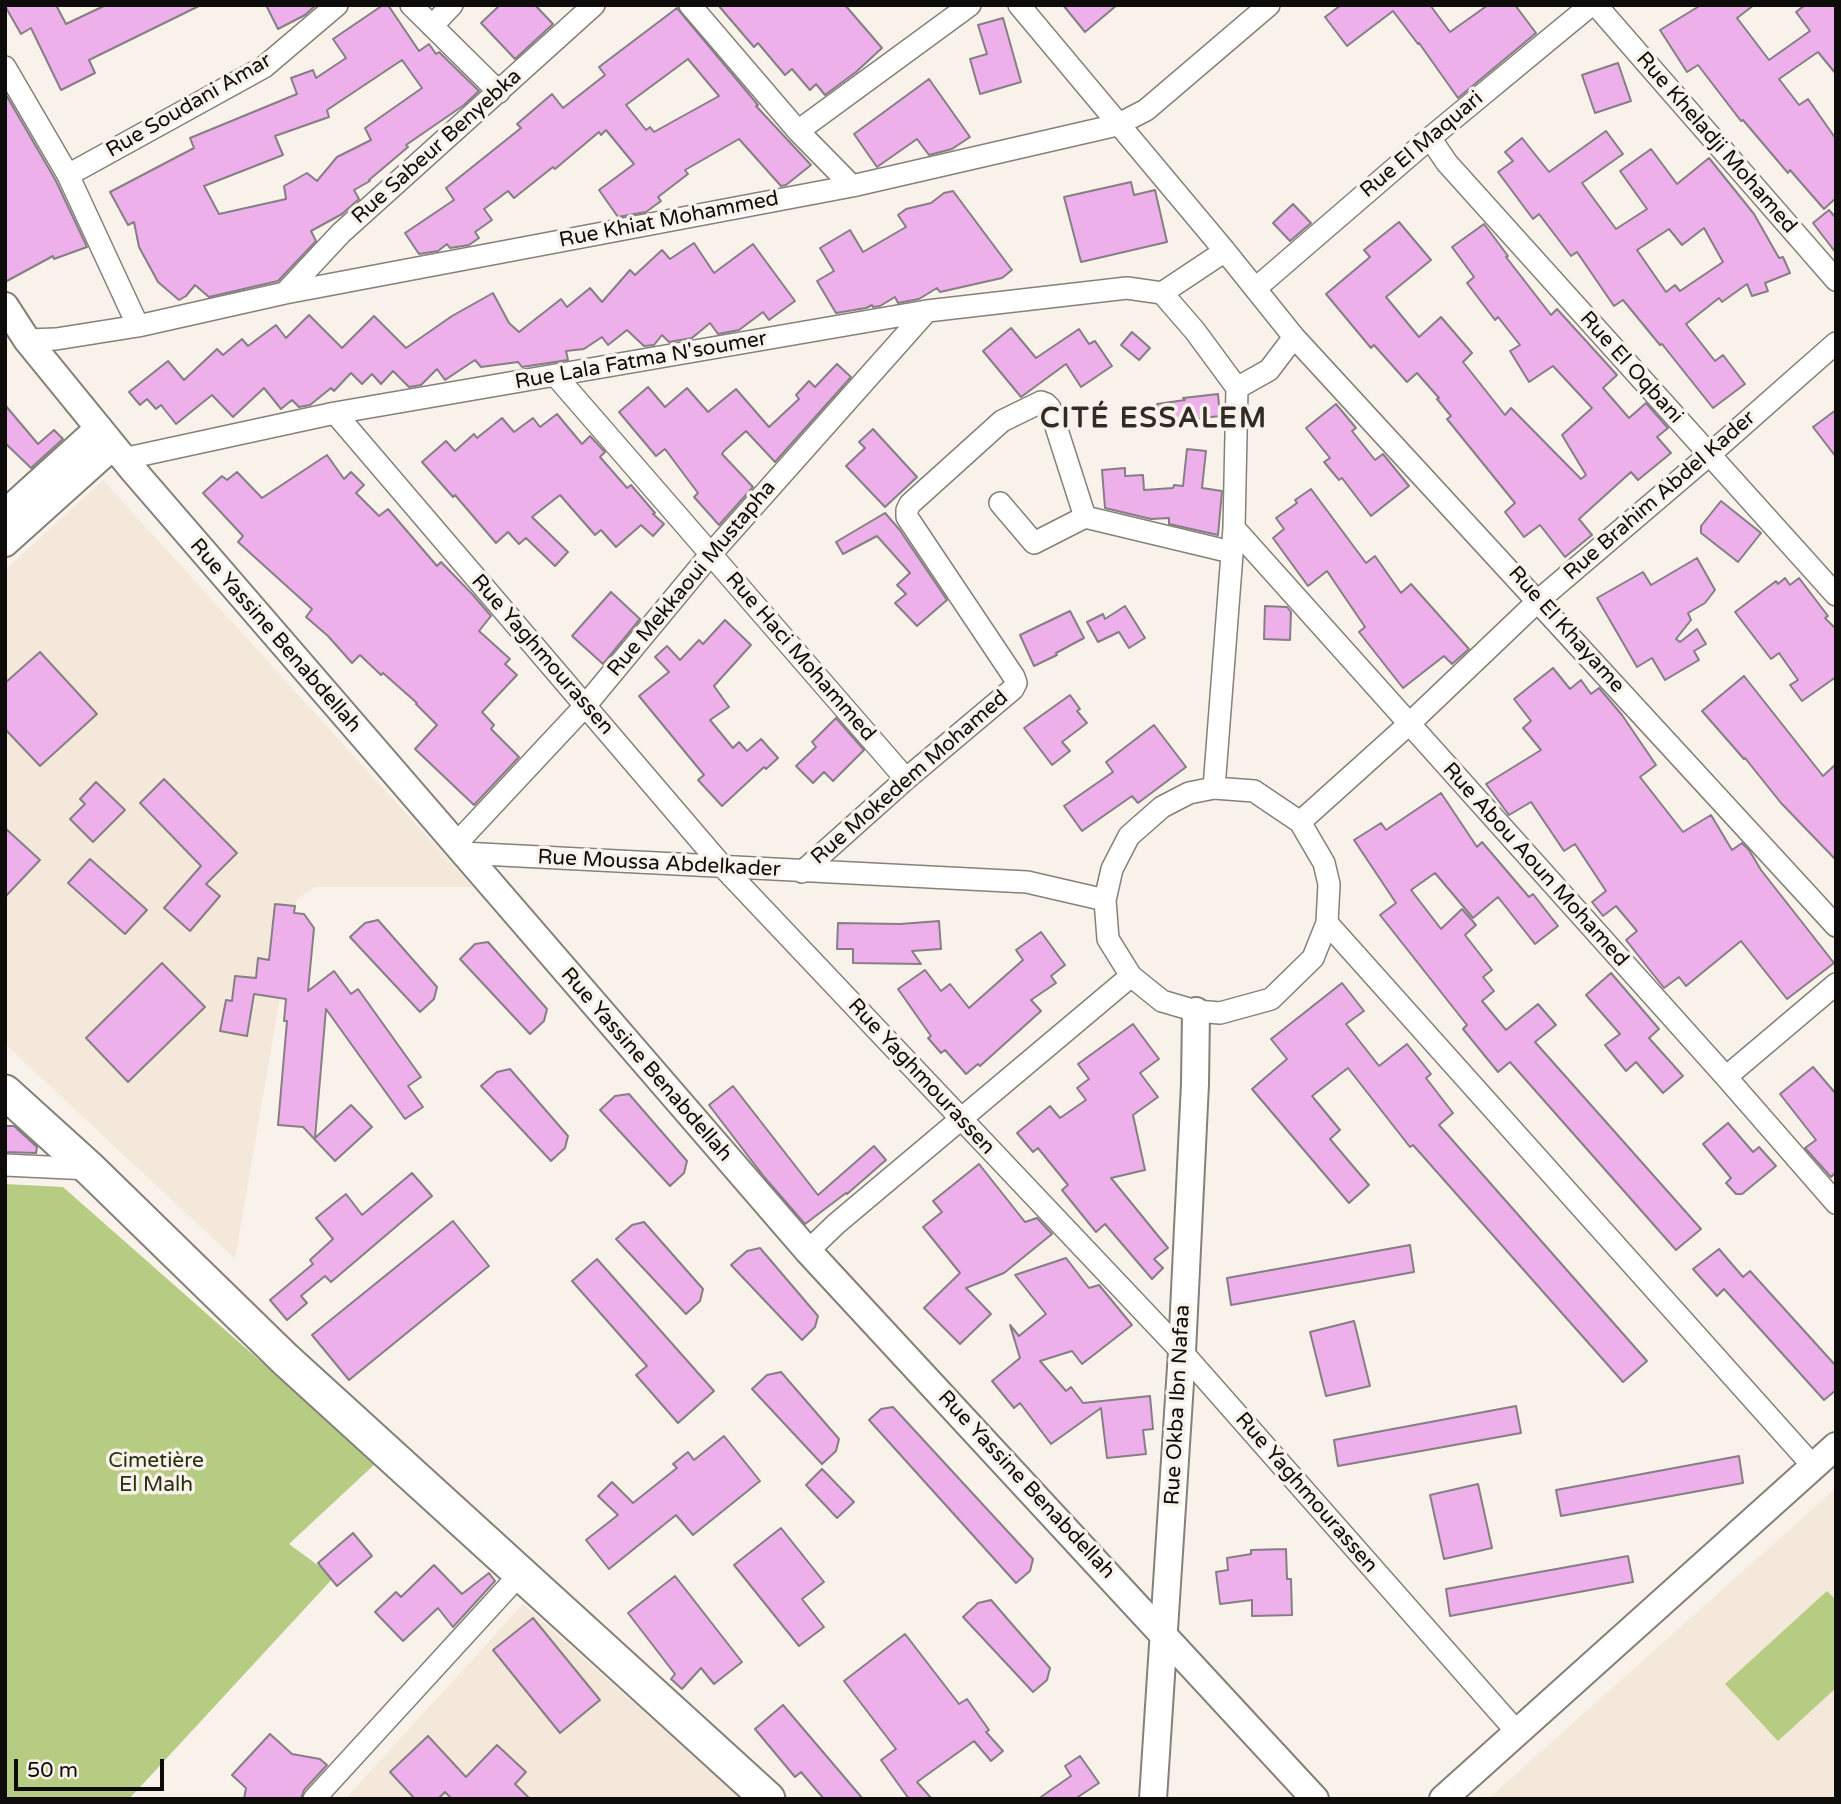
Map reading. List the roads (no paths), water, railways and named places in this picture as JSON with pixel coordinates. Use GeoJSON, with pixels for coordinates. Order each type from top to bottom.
{"type":"FeatureCollection","features":[{"type":"Feature","properties":{"kind":"main road"},"geometry":{"type":"LineString","coordinates":[[5,1092],[90,1169],[285,1359],[768,1799]]}},
{"type":"Feature","properties":{"kind":"street","name":"Rue Soudani Amar"},"geometry":{"type":"LineString","coordinates":[[68,175],[264,67],[337,5]]}},
{"type":"Feature","properties":{"kind":"street"},"geometry":{"type":"LineString","coordinates":[[411,5],[499,92]]}},
{"type":"Feature","properties":{"kind":"street"},"geometry":{"type":"LineString","coordinates":[[432,26],[452,5]]}},
{"type":"Feature","properties":{"kind":"street","name":"Rue Sabeur Benyebka"},"geometry":{"type":"LineString","coordinates":[[285,293],[341,233],[594,5]]}},
{"type":"Feature","properties":{"kind":"street"},"geometry":{"type":"LineString","coordinates":[[690,5],[798,131],[852,186]]}},
{"type":"Feature","properties":{"kind":"street"},"geometry":{"type":"LineString","coordinates":[[798,131],[970,5]]}},
{"type":"Feature","properties":{"kind":"street","name":"Rue El Khayame"},"geometry":{"type":"LineString","coordinates":[[1019,5],[1294,337],[1539,600],[1836,926]]}},
{"type":"Feature","properties":{"kind":"street","name":"Rue Khiat Mohammed"},"geometry":{"type":"LineString","coordinates":[[27,340],[55,339],[138,326],[285,293],[852,186],[1117,125],[1146,110],[1269,5]]}},
{"type":"Feature","properties":{"kind":"street","name":"Rue El Maquari"},"geometry":{"type":"LineString","coordinates":[[1256,288],[1430,138],[1594,5]]}},
{"type":"Feature","properties":{"kind":"street","name":"Rue Kheladji Mohamed"},"geometry":{"type":"LineString","coordinates":[[1594,5],[1836,280]]}},
{"type":"Feature","properties":{"kind":"street"},"geometry":{"type":"LineString","coordinates":[[5,67],[68,175],[138,326]]}},
{"type":"Feature","properties":{"kind":"street","name":"Rue El Oqbani"},"geometry":{"type":"LineString","coordinates":[[1430,138],[1456,173],[1836,596]]}},
{"type":"Feature","properties":{"kind":"street"},"geometry":{"type":"LineString","coordinates":[[1214,788],[1234,528],[1237,388],[1195,331],[1162,293],[1225,251]]}},
{"type":"Feature","properties":{"kind":"street","name":"Rue Lala Fatma N'soumer"},"geometry":{"type":"LineString","coordinates":[[112,444],[335,413],[927,311],[1127,288],[1162,293]]}},
{"type":"Feature","properties":{"kind":"street","name":"Rue Yassine Benabdellah"},"geometry":{"type":"LineString","coordinates":[[5,306],[27,340],[112,444],[458,849],[808,1251],[1315,1799]]}},
{"type":"Feature","properties":{"kind":"street","name":"Rue Mekkaoui Mustapha"},"geometry":{"type":"LineString","coordinates":[[458,849],[472,829],[585,706],[710,555],[927,311]]}},
{"type":"Feature","properties":{"kind":"street"},"geometry":{"type":"LineString","coordinates":[[1237,388],[1269,370],[1294,337]]}},
{"type":"Feature","properties":{"kind":"street","name":"Rue Brahim Abdel Kader"},"geometry":{"type":"LineString","coordinates":[[1300,822],[1409,724],[1539,600],[1709,456],[1836,343]]}},
{"type":"Feature","properties":{"kind":"street","name":"Rue Haci Mohammed"},"geometry":{"type":"LineString","coordinates":[[556,376],[906,779]]}},
{"type":"Feature","properties":{"kind":"street","name":"Rue Mokedem Mohamed"},"geometry":{"type":"LineString","coordinates":[[802,872],[906,779],[1013,689],[1016,683],[907,517],[909,504],[1002,421],[1041,402],[1050,408],[1085,517]]}},
{"type":"Feature","properties":{"kind":"street","name":"Rue Yaghmourassen"},"geometry":{"type":"LineString","coordinates":[[335,413],[723,867],[1182,1352],[1517,1732]]}},
{"type":"Feature","properties":{"kind":"street"},"geometry":{"type":"LineString","coordinates":[[5,513],[112,444]]}},
{"type":"Feature","properties":{"kind":"street"},"geometry":{"type":"LineString","coordinates":[[5,543],[112,444]]}},
{"type":"Feature","properties":{"kind":"street"},"geometry":{"type":"LineString","coordinates":[[1000,503],[1034,543],[1085,517],[1231,552]]}},
{"type":"Feature","properties":{"kind":"street","name":"Rue Abou Aoun Mohamed"},"geometry":{"type":"LineString","coordinates":[[1234,528],[1836,1203]]}},
{"type":"Feature","properties":{"kind":"street"},"geometry":{"type":"LineString","coordinates":[[1214,788],[1254,791],[1300,822],[1324,863],[1329,884],[1327,923],[1313,958],[1271,999],[1220,1013],[1196,1012],[1162,1000],[1131,976],[1108,939],[1105,900],[1112,869],[1129,836],[1162,807],[1189,793],[1214,788]]}},
{"type":"Feature","properties":{"kind":"street","name":"Rue Moussa Abdelkader"},"geometry":{"type":"LineString","coordinates":[[458,849],[802,872],[1027,882],[1105,900]]}},
{"type":"Feature","properties":{"kind":"street"},"geometry":{"type":"LineString","coordinates":[[1327,923],[1828,1456],[1443,1799]]}},
{"type":"Feature","properties":{"kind":"street"},"geometry":{"type":"LineString","coordinates":[[808,1251],[836,1224],[1131,976]]}},
{"type":"Feature","properties":{"kind":"street"},"geometry":{"type":"LineString","coordinates":[[1726,1077],[1836,984]]}},
{"type":"Feature","properties":{"kind":"street","name":"Rue Okba Ibn Nafaa"},"geometry":{"type":"LineString","coordinates":[[1153,1799],[1182,1352],[1196,1012]]}},
{"type":"Feature","properties":{"kind":"street"},"geometry":{"type":"LineString","coordinates":[[5,1165],[90,1169]]}},
{"type":"Feature","properties":{"kind":"street"},"geometry":{"type":"LineString","coordinates":[[314,1799],[521,1573]]}},
{"type":"Feature","properties":{"kind":"district","name":"CITÉ ESSALEM"},"geometry":{"type":"Point","coordinates":[1154,420]}},
{"type":"Feature","properties":{"kind":"park label","name":"Cimetière El Malh"},"geometry":{"type":"Point","coordinates":[156,1473]}}]}
